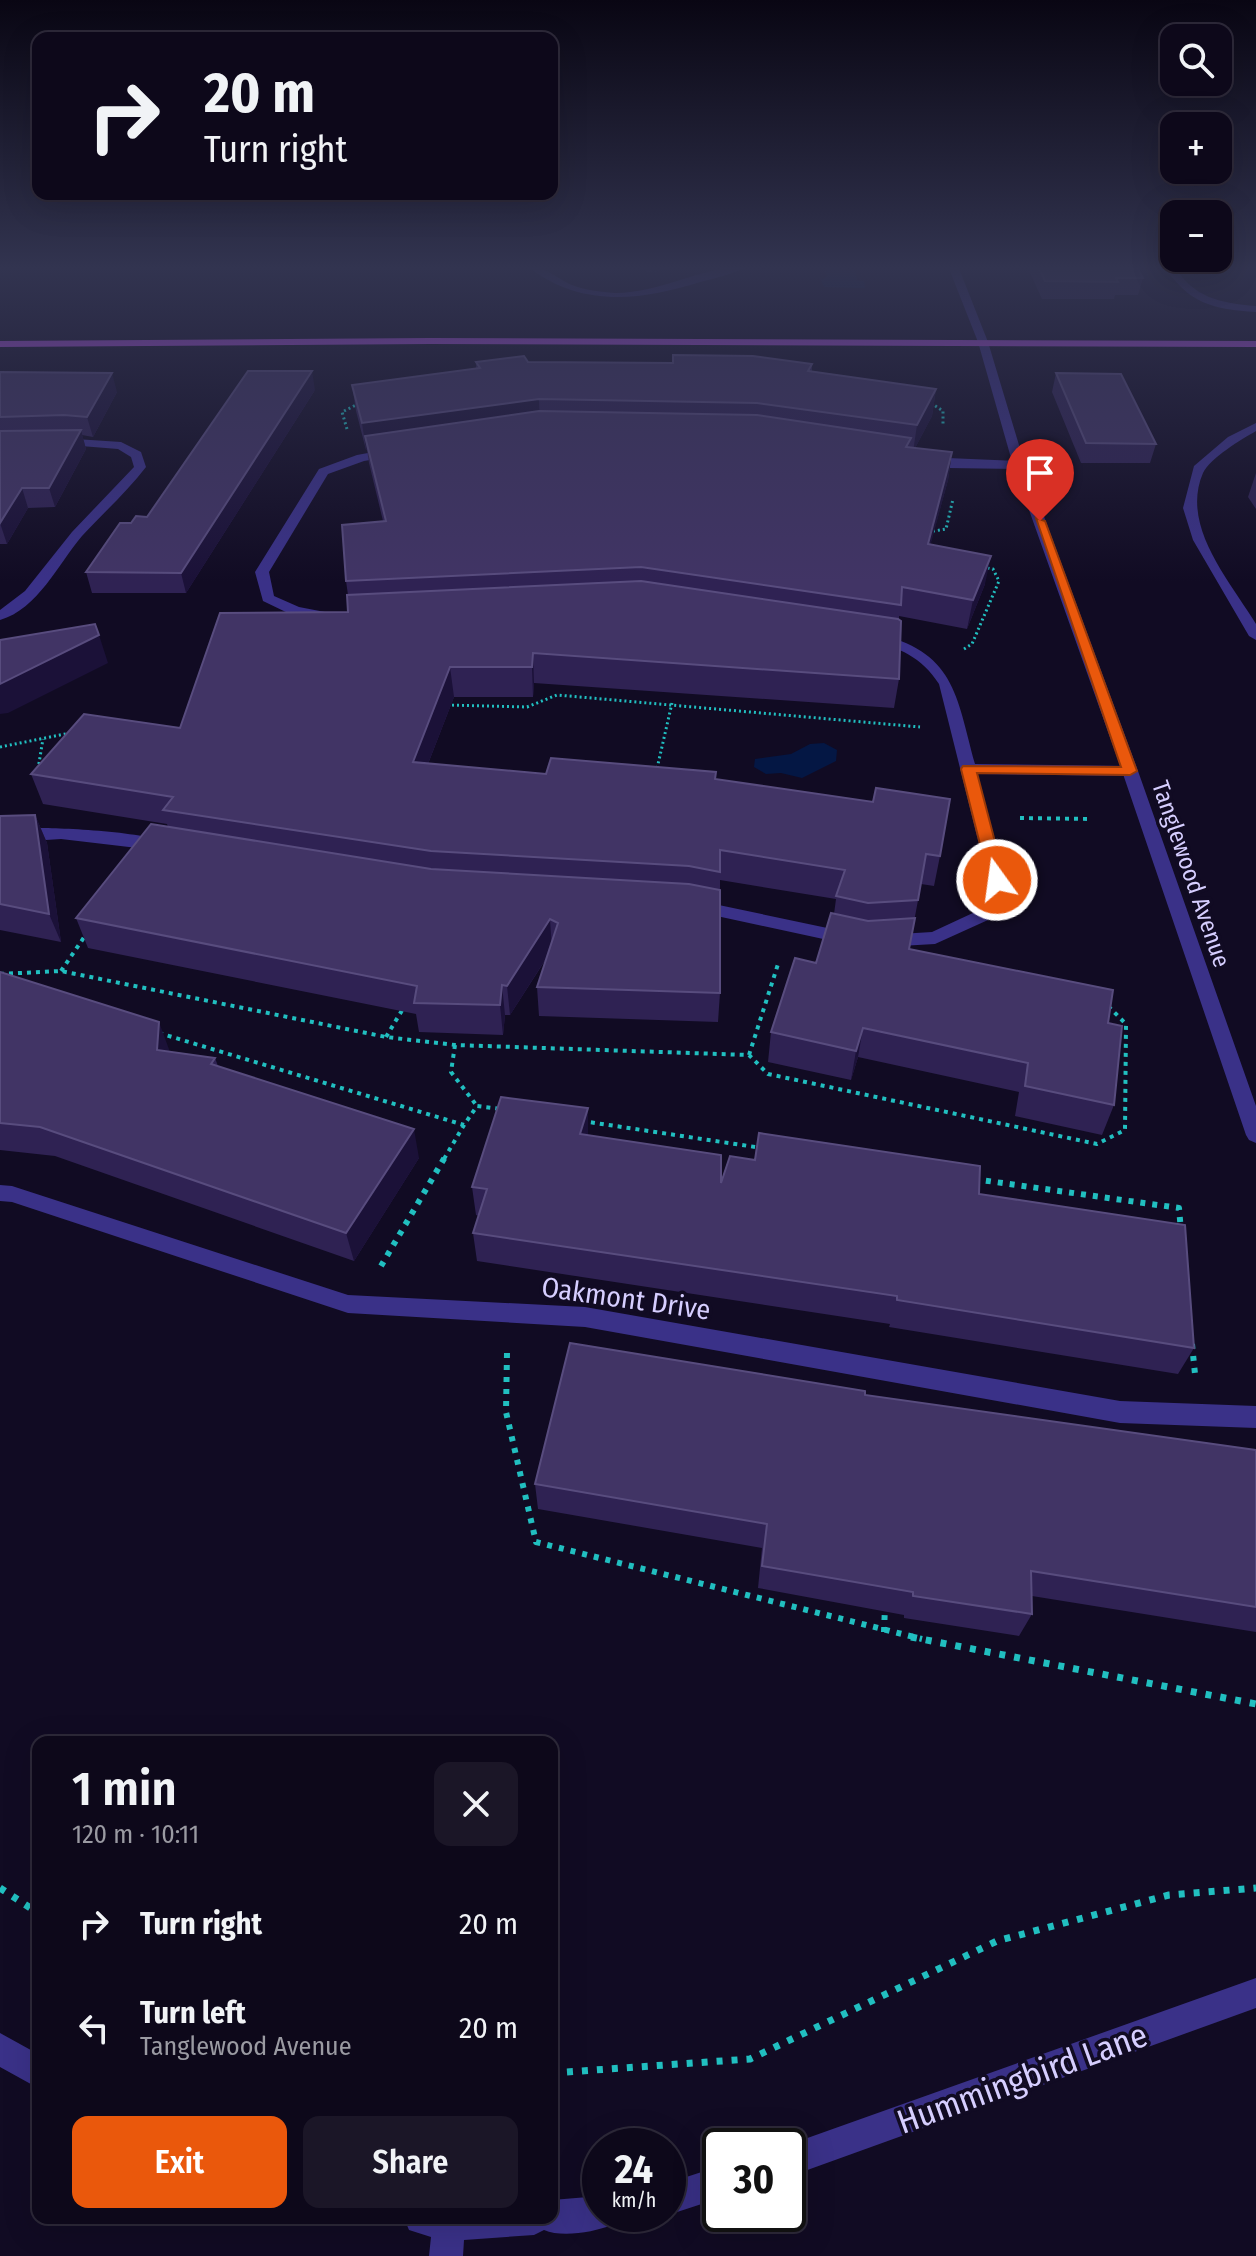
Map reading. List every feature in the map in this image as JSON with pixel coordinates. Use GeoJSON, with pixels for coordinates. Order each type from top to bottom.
{"type":"FeatureCollection","features":[{"type":"Feature","properties":{"kind":"street","name":"Tanglewood Avenue"},"geometry":{"type":"LineString","coordinates":[[992,371],[1019,465],[1252,1114],[1256,1135]]}},
{"type":"Feature","properties":{"kind":"street"},"geometry":{"type":"LineString","coordinates":[[1256,426],[1232,439],[1198,469],[1189,508],[1199,540],[1256,636]]}},
{"type":"Feature","properties":{"kind":"street"},"geometry":{"type":"LineString","coordinates":[[0,616],[13,610],[34,591],[69,543],[116,497],[140,467],[137,455],[121,446],[41,442]]}},
{"type":"Feature","properties":{"kind":"street"},"geometry":{"type":"LineString","coordinates":[[337,618],[295,611],[268,598],[262,572],[323,472],[361,458],[415,449]]}},
{"type":"Feature","properties":{"kind":"street"},"geometry":{"type":"LineString","coordinates":[[918,460],[947,464],[1019,465]]}},
{"type":"Feature","properties":{"kind":"street"},"geometry":{"type":"LineString","coordinates":[[672,904],[863,942],[935,938],[982,916],[997,880],[946,684],[935,664],[898,641],[855,633]]}},
{"type":"Feature","properties":{"kind":"street"},"geometry":{"type":"LineString","coordinates":[[968,769],[1130,771]]}},
{"type":"Feature","properties":{"kind":"street"},"geometry":{"type":"LineString","coordinates":[[0,838],[19,834],[104,837],[182,849]]}},
{"type":"Feature","properties":{"kind":"street","name":"Oakmont Drive"},"geometry":{"type":"LineString","coordinates":[[0,1193],[12,1194],[348,1304],[585,1317],[1120,1412],[1252,1416]]}},
{"type":"Feature","properties":{"kind":"street","name":"Hummingbird Lane"},"geometry":{"type":"LineString","coordinates":[[806,2155],[1256,1993]]}},
{"type":"Feature","properties":{"kind":"street"},"geometry":{"type":"LineString","coordinates":[[0,2049],[32,2068]]}},
{"type":"Feature","properties":{"kind":"street"},"geometry":{"type":"LineString","coordinates":[[558,2216],[582,2214]]}},
{"type":"Feature","properties":{"kind":"street"},"geometry":{"type":"LineString","coordinates":[[439,2233],[496,2224]]}},
{"type":"Feature","properties":{"kind":"path"},"geometry":{"type":"LineString","coordinates":[[361,458],[354,448],[342,412],[359,403],[374,401]]}},
{"type":"Feature","properties":{"kind":"path"},"geometry":{"type":"LineString","coordinates":[[914,530],[929,532],[946,529],[958,478],[947,464],[942,447],[943,411],[933,403],[918,401]]}},
{"type":"Feature","properties":{"kind":"path"},"geometry":{"type":"LineString","coordinates":[[928,545],[929,532]]}},
{"type":"Feature","properties":{"kind":"path"},"geometry":{"type":"LineString","coordinates":[[935,664],[972,644],[999,581],[993,569],[979,566]]}},
{"type":"Feature","properties":{"kind":"path"},"geometry":{"type":"LineString","coordinates":[[442,705],[527,707],[557,695],[930,728],[957,725]]}},
{"type":"Feature","properties":{"kind":"path"},"geometry":{"type":"LineString","coordinates":[[655,776],[672,703]]}},
{"type":"Feature","properties":{"kind":"path"},"geometry":{"type":"LineString","coordinates":[[0,747],[73,733]]}},
{"type":"Feature","properties":{"kind":"path"},"geometry":{"type":"LineString","coordinates":[[19,834],[32,806],[43,739]]}},
{"type":"Feature","properties":{"kind":"path"},"geometry":{"type":"LineString","coordinates":[[981,818],[1092,819]]}},
{"type":"Feature","properties":{"kind":"path"},"geometry":{"type":"LineString","coordinates":[[749,1055],[787,926]]}},
{"type":"Feature","properties":{"kind":"path"},"geometry":{"type":"LineString","coordinates":[[61,971],[91,927]]}},
{"type":"Feature","properties":{"kind":"path"},"geometry":{"type":"LineString","coordinates":[[0,974],[61,971],[386,1037],[455,1045],[749,1055],[768,1074],[1097,1144],[1125,1130],[1126,1024],[1097,996]]}},
{"type":"Feature","properties":{"kind":"path"},"geometry":{"type":"LineString","coordinates":[[386,1037],[406,1005]]}},
{"type":"Feature","properties":{"kind":"path"},"geometry":{"type":"LineString","coordinates":[[153,1031],[464,1125]]}},
{"type":"Feature","properties":{"kind":"path"},"geometry":{"type":"LineString","coordinates":[[455,1045],[451,1072],[477,1106],[508,1110]]}},
{"type":"Feature","properties":{"kind":"path"},"geometry":{"type":"LineString","coordinates":[[348,1304],[377,1271],[477,1106]]}},
{"type":"Feature","properties":{"kind":"path"},"geometry":{"type":"LineString","coordinates":[[571,1120],[773,1150]]}},
{"type":"Feature","properties":{"kind":"path"},"geometry":{"type":"LineString","coordinates":[[960,1177],[1179,1208],[1182,1239]]}},
{"type":"Feature","properties":{"kind":"path"},"geometry":{"type":"LineString","coordinates":[[511,1313],[506,1412],[536,1542],[884,1632],[1256,1704]]}},
{"type":"Feature","properties":{"kind":"path"},"geometry":{"type":"LineString","coordinates":[[1191,1330],[1195,1376],[1252,1416]]}},
{"type":"Feature","properties":{"kind":"path"},"geometry":{"type":"LineString","coordinates":[[884,1632],[886,1602]]}},
{"type":"Feature","properties":{"kind":"path"},"geometry":{"type":"LineString","coordinates":[[0,1888],[32,1909]]}},
{"type":"Feature","properties":{"kind":"path"},"geometry":{"type":"LineString","coordinates":[[558,2073],[750,2059],[997,1941],[1169,1895],[1256,1888]]}},
{"type":"Feature","properties":{"kind":"water"},"geometry":{"type":"Polygon","coordinates":[[[824,743],[837,750],[836,761],[802,778],[781,773],[766,774],[754,767],[755,759],[791,754],[810,744],[824,743]]]}},
{"type":"Feature","properties":{"kind":"building"},"geometry":{"type":"Polygon","coordinates":[[[248,371],[312,371],[181,573],[86,572],[120,523],[131,523],[136,516],[147,517],[248,371]]]}},
{"type":"Feature","properties":{"kind":"building"},"geometry":{"type":"Polygon","coordinates":[[[455,371],[810,371],[936,389],[917,425],[757,403],[539,399],[362,423],[352,385],[455,371]]]}},
{"type":"Feature","properties":{"kind":"building"},"geometry":{"type":"Polygon","coordinates":[[[0,372],[112,373],[87,417],[0,417],[0,372]]]}},
{"type":"Feature","properties":{"kind":"building"},"geometry":{"type":"Polygon","coordinates":[[[1056,373],[1121,374],[1156,444],[1086,443],[1056,373]]]}},
{"type":"Feature","properties":{"kind":"building"},"geometry":{"type":"Polygon","coordinates":[[[539,411],[757,415],[911,438],[906,447],[952,452],[928,544],[991,556],[973,600],[902,587],[901,605],[641,567],[346,581],[342,525],[386,521],[365,436],[539,411]]]}},
{"type":"Feature","properties":{"kind":"building"},"geometry":{"type":"Polygon","coordinates":[[[81,430],[49,488],[22,488],[0,523],[0,431],[81,430]]]}},
{"type":"Feature","properties":{"kind":"building"},"geometry":{"type":"Polygon","coordinates":[[[641,581],[898,619],[901,621],[899,679],[533,653],[532,667],[450,667],[413,762],[546,774],[551,758],[716,772],[715,779],[873,802],[876,788],[950,799],[940,856],[926,854],[918,900],[868,903],[836,896],[845,870],[720,850],[720,872],[689,866],[431,851],[163,810],[173,797],[31,774],[84,714],[180,728],[220,613],[348,612],[347,595],[641,581]]]}},
{"type":"Feature","properties":{"kind":"building"},"geometry":{"type":"Polygon","coordinates":[[[95,624],[99,635],[0,684],[0,640],[95,624]]]}},
{"type":"Feature","properties":{"kind":"building"},"geometry":{"type":"Polygon","coordinates":[[[35,815],[49,914],[0,904],[0,816],[35,815]]]}},
{"type":"Feature","properties":{"kind":"building"},"geometry":{"type":"Polygon","coordinates":[[[151,824],[431,869],[689,884],[720,890],[720,993],[537,987],[558,923],[550,919],[507,986],[502,985],[500,1005],[414,1003],[417,986],[76,918],[151,824]]]}},
{"type":"Feature","properties":{"kind":"building"},"geometry":{"type":"Polygon","coordinates":[[[831,913],[868,921],[915,918],[909,949],[1113,990],[1108,1023],[1122,1026],[1114,1105],[1025,1086],[1028,1063],[863,1028],[856,1051],[771,1032],[795,958],[816,963],[831,913]]]}},
{"type":"Feature","properties":{"kind":"building"},"geometry":{"type":"Polygon","coordinates":[[[0,972],[159,1022],[157,1050],[215,1058],[211,1064],[414,1129],[346,1233],[40,1127],[0,1123],[0,972]]]}},
{"type":"Feature","properties":{"kind":"building"},"geometry":{"type":"Polygon","coordinates":[[[501,1097],[588,1108],[580,1134],[721,1155],[721,1183],[730,1156],[755,1160],[759,1133],[980,1166],[979,1194],[1185,1225],[1194,1348],[897,1300],[897,1296],[473,1233],[487,1189],[472,1187],[501,1097]]]}},
{"type":"Feature","properties":{"kind":"building"},"geometry":{"type":"Polygon","coordinates":[[[570,1343],[865,1391],[865,1395],[1256,1450],[1256,1607],[1031,1571],[1032,1614],[913,1596],[913,1592],[762,1566],[767,1524],[535,1484],[570,1343]]]}},
{"type":"Feature","properties":{"kind":"route"},"geometry":{"type":"LineString","coordinates":[[997,880],[968,769],[1130,771],[1040,521]]}}]}
